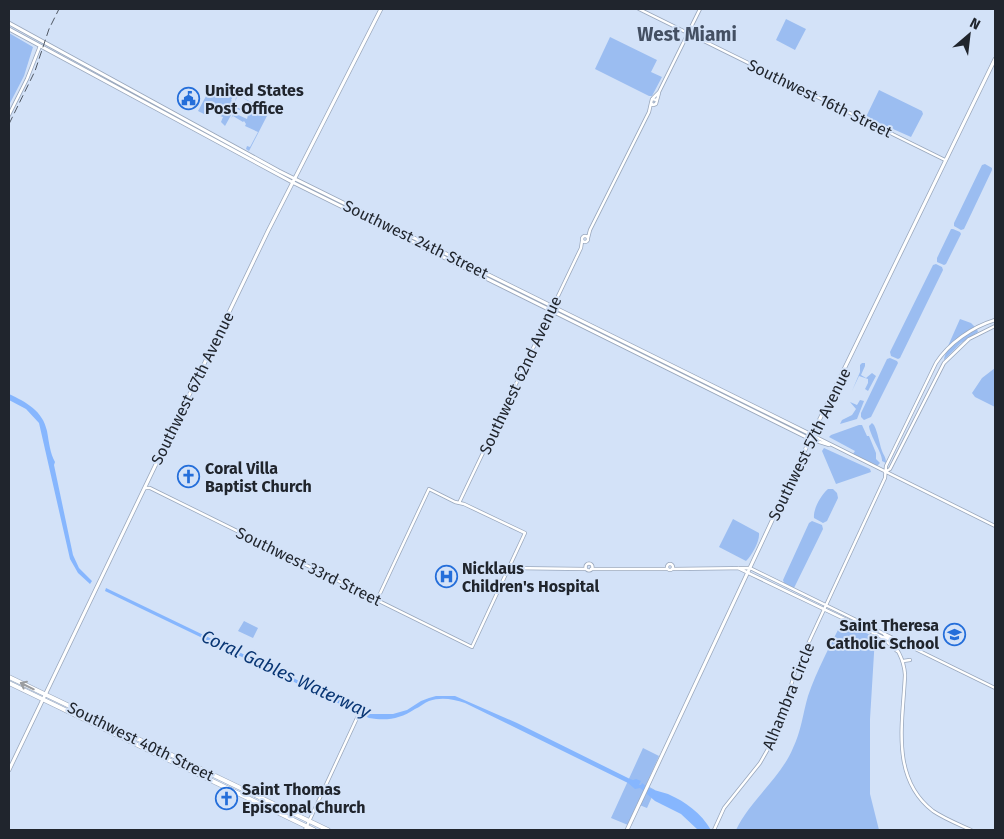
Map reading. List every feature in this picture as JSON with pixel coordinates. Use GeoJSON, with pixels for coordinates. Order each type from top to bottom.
{"type":"FeatureCollection","features":[{"type":"Feature","properties":{"kind":"main road","name":"Southwest 67th Avenue"},"geometry":{"type":"LineString","coordinates":[[9,770],[292,180],[380,9]]}},
{"type":"Feature","properties":{"kind":"main road","name":"Southwest 24th Street"},"geometry":{"type":"LineString","coordinates":[[9,23],[261,164]]}},
{"type":"Feature","properties":{"kind":"main road","name":"Southwest 24th Street"},"geometry":{"type":"LineString","coordinates":[[9,29],[292,180],[811,437]]}},
{"type":"Feature","properties":{"kind":"main road"},"geometry":{"type":"LineString","coordinates":[[20,34],[22,30]]}},
{"type":"Feature","properties":{"kind":"main road","name":"Southwest 57th Avenue"},"geometry":{"type":"LineString","coordinates":[[627,830],[811,437],[995,59]]}},
{"type":"Feature","properties":{"kind":"main road","name":"Southwest 40th Street"},"geometry":{"type":"LineString","coordinates":[[9,677],[328,830]]}},
{"type":"Feature","properties":{"kind":"main road","name":"Southwest 40th Street"},"geometry":{"type":"LineString","coordinates":[[9,683],[305,828],[314,830]]}},
{"type":"Feature","properties":{"kind":"main road"},"geometry":{"type":"LineString","coordinates":[[109,732],[114,731],[126,737],[132,737]]}},
{"type":"Feature","properties":{"kind":"main road"},"geometry":{"type":"LineString","coordinates":[[267,808],[276,805]]}},
{"type":"Feature","properties":{"kind":"street","name":"Southwest 16th Street"},"geometry":{"type":"LineString","coordinates":[[638,9],[946,161]]}},
{"type":"Feature","properties":{"kind":"street"},"geometry":{"type":"LineString","coordinates":[[653,104],[651,101],[655,99],[659,92],[700,9]]}},
{"type":"Feature","properties":{"kind":"street"},"geometry":{"type":"LineString","coordinates":[[9,115],[43,41]]}},
{"type":"Feature","properties":{"kind":"street"},"geometry":{"type":"LineString","coordinates":[[584,241],[582,238],[586,237],[590,230],[653,104],[657,103],[655,99]]}},
{"type":"Feature","properties":{"kind":"street"},"geometry":{"type":"LineString","coordinates":[[584,241],[588,241],[586,237]]}},
{"type":"Feature","properties":{"kind":"street","name":"Southwest 62nd Avenue"},"geometry":{"type":"LineString","coordinates":[[459,503],[584,241]]}},
{"type":"Feature","properties":{"kind":"street","name":"Alhambra Circle"},"geometry":{"type":"LineString","coordinates":[[714,830],[727,803],[758,765],[772,742],[779,727],[794,675],[886,478],[887,465],[930,376],[943,354],[970,331],[995,320]]}},
{"type":"Feature","properties":{"kind":"street","name":"Alhambra Circle"},"geometry":{"type":"LineString","coordinates":[[885,472],[890,468],[943,364],[953,352],[969,339],[995,326]]}},
{"type":"Feature","properties":{"kind":"street"},"geometry":{"type":"LineString","coordinates":[[943,354],[943,364]]}},
{"type":"Feature","properties":{"kind":"street","name":"Southwest 24th Street"},"geometry":{"type":"LineString","coordinates":[[811,437],[995,526]]}},
{"type":"Feature","properties":{"kind":"street","name":"Southwest 33rd Street"},"geometry":{"type":"LineString","coordinates":[[145,488],[150,488],[472,647],[509,568]]}},
{"type":"Feature","properties":{"kind":"street"},"geometry":{"type":"LineString","coordinates":[[377,600],[429,489],[525,533],[509,568],[591,569],[672,567]]}},
{"type":"Feature","properties":{"kind":"street"},"geometry":{"type":"LineString","coordinates":[[586,568],[590,564],[600,568]]}},
{"type":"Feature","properties":{"kind":"street"},"geometry":{"type":"LineString","coordinates":[[667,568],[669,564],[672,567],[679,568],[750,568],[995,688]]}},
{"type":"Feature","properties":{"kind":"street"},"geometry":{"type":"LineString","coordinates":[[737,568],[882,637],[901,642]]}},
{"type":"Feature","properties":{"kind":"street"},"geometry":{"type":"LineString","coordinates":[[882,632],[890,639],[903,661],[905,675],[902,749],[906,774],[917,794],[930,808],[971,830]]}},
{"type":"Feature","properties":{"kind":"street"},"geometry":{"type":"LineString","coordinates":[[882,637],[899,653]]}},
{"type":"Feature","properties":{"kind":"street"},"geometry":{"type":"LineString","coordinates":[[903,661],[910,660]]}},
{"type":"Feature","properties":{"kind":"street"},"geometry":{"type":"LineString","coordinates":[[305,828],[357,718]]}},
{"type":"Feature","properties":{"kind":"shaded area"},"geometry":{"type":"Polygon","coordinates":[[[786,19],[806,29],[795,50],[776,40],[786,19]]]}},
{"type":"Feature","properties":{"kind":"shaded area"},"geometry":{"type":"Polygon","coordinates":[[[9,33],[33,47],[24,76],[9,105],[9,33]]]}},
{"type":"Feature","properties":{"kind":"shaded area"},"geometry":{"type":"Polygon","coordinates":[[[610,37],[657,60],[651,72],[662,77],[652,96],[595,69],[610,37]]]}},
{"type":"Feature","properties":{"kind":"shaded area"},"geometry":{"type":"Polygon","coordinates":[[[212,85],[221,90],[223,87],[238,95],[235,102],[236,97],[234,95],[231,100],[235,108],[225,126],[221,122],[223,117],[220,116],[221,113],[217,109],[212,109],[208,116],[198,111],[212,85]]]}},
{"type":"Feature","properties":{"kind":"shaded area"},"geometry":{"type":"Polygon","coordinates":[[[879,90],[922,111],[923,114],[911,137],[866,117],[879,90]]]}},
{"type":"Feature","properties":{"kind":"shaded area"},"geometry":{"type":"Polygon","coordinates":[[[240,96],[269,112],[249,151],[246,149],[247,146],[250,147],[258,132],[245,126],[244,121],[233,116],[231,118],[234,113],[247,119],[248,115],[236,107],[248,112],[253,107],[251,103],[240,96]]]}},
{"type":"Feature","properties":{"kind":"shaded area"},"geometry":{"type":"Polygon","coordinates":[[[985,164],[992,168],[992,170],[964,229],[961,230],[954,226],[954,223],[982,165],[985,164]]]}},
{"type":"Feature","properties":{"kind":"shaded area"},"geometry":{"type":"Polygon","coordinates":[[[951,229],[961,234],[944,265],[937,262],[937,258],[951,229]]]}},
{"type":"Feature","properties":{"kind":"shaded area"},"geometry":{"type":"Polygon","coordinates":[[[936,264],[942,267],[943,270],[900,358],[891,356],[890,352],[933,265],[936,264]]]}},
{"type":"Feature","properties":{"kind":"shaded area"},"geometry":{"type":"Polygon","coordinates":[[[960,319],[971,323],[975,327],[948,346],[960,319]]]}},
{"type":"Feature","properties":{"kind":"shaded area"},"geometry":{"type":"Polygon","coordinates":[[[977,329],[978,332],[961,343],[944,360],[945,355],[952,346],[977,329]]]}},
{"type":"Feature","properties":{"kind":"shaded area"},"geometry":{"type":"Polygon","coordinates":[[[890,358],[898,363],[871,417],[864,420],[861,417],[861,413],[887,359],[890,358]]]}},
{"type":"Feature","properties":{"kind":"shaded area"},"geometry":{"type":"Polygon","coordinates":[[[865,363],[865,366],[861,375],[866,378],[872,373],[876,376],[868,391],[865,389],[868,379],[859,376],[852,391],[860,372],[860,365],[865,363]]]}},
{"type":"Feature","properties":{"kind":"shaded area"},"geometry":{"type":"Polygon","coordinates":[[[995,368],[995,407],[975,397],[972,393],[982,378],[995,368]]]}},
{"type":"Feature","properties":{"kind":"shaded area"},"geometry":{"type":"Polygon","coordinates":[[[9,394],[33,408],[45,424],[55,462],[54,465],[73,555],[79,568],[92,581],[90,584],[78,573],[70,559],[39,423],[26,409],[9,400],[9,394]]]}},
{"type":"Feature","properties":{"kind":"shaded area"},"geometry":{"type":"Polygon","coordinates":[[[860,400],[864,401],[857,419],[840,424],[842,420],[852,415],[856,409],[850,402],[857,405],[860,400]]]}},
{"type":"Feature","properties":{"kind":"shaded area"},"geometry":{"type":"Polygon","coordinates":[[[872,423],[877,431],[886,463],[882,461],[881,454],[870,430],[869,426],[872,423]]]}},
{"type":"Feature","properties":{"kind":"shaded area"},"geometry":{"type":"Polygon","coordinates":[[[862,425],[867,436],[869,436],[876,453],[876,459],[880,463],[877,466],[853,454],[855,451],[829,437],[862,425]]]}},
{"type":"Feature","properties":{"kind":"shaded area"},"geometry":{"type":"Polygon","coordinates":[[[824,448],[870,469],[871,472],[836,484],[822,451],[824,448]]]}},
{"type":"Feature","properties":{"kind":"shaded area"},"geometry":{"type":"Polygon","coordinates":[[[828,489],[833,489],[837,493],[838,498],[827,521],[823,523],[814,518],[814,514],[818,502],[828,489]]]}},
{"type":"Feature","properties":{"kind":"shaded area"},"geometry":{"type":"Polygon","coordinates":[[[733,519],[759,533],[755,548],[746,561],[719,547],[733,519]]]}},
{"type":"Feature","properties":{"kind":"shaded area"},"geometry":{"type":"Polygon","coordinates":[[[812,521],[822,525],[823,529],[794,588],[784,583],[783,580],[809,523],[812,521]]]}},
{"type":"Feature","properties":{"kind":"shaded area"},"geometry":{"type":"Polygon","coordinates":[[[106,588],[368,714],[393,714],[407,710],[429,698],[455,696],[517,723],[630,779],[641,781],[639,785],[642,783],[651,789],[675,797],[698,813],[711,830],[698,830],[681,814],[655,801],[640,788],[635,789],[628,783],[465,703],[438,699],[429,701],[399,717],[388,719],[369,718],[105,591],[106,588]]]}},
{"type":"Feature","properties":{"kind":"shaded area"},"geometry":{"type":"Polygon","coordinates":[[[244,621],[258,628],[253,638],[238,631],[244,621]]]}},
{"type":"Feature","properties":{"kind":"shaded area"},"geometry":{"type":"Polygon","coordinates":[[[842,622],[875,637],[870,719],[870,794],[879,830],[736,830],[749,809],[781,770],[793,748],[808,696],[842,622]]]}},
{"type":"Feature","properties":{"kind":"shaded area"},"geometry":{"type":"Polygon","coordinates":[[[643,748],[659,756],[646,785],[655,790],[647,808],[637,804],[628,825],[611,818],[643,748]]]}},
{"type":"Feature","properties":{"kind":"railway"},"geometry":{"type":"LineString","coordinates":[[9,124],[35,71],[49,29],[59,9]]}},
{"type":"Feature","properties":{"kind":"place","name":"United States Post Office"},"geometry":{"type":"Point","coordinates":[189,99]}},
{"type":"Feature","properties":{"kind":"place","name":"Coral Villa Baptist Church"},"geometry":{"type":"Point","coordinates":[189,477]}},
{"type":"Feature","properties":{"kind":"place","name":"Nicklaus Children's Hospital"},"geometry":{"type":"Point","coordinates":[446,577]}},
{"type":"Feature","properties":{"kind":"place","name":"Saint Theresa Catholic School"},"geometry":{"type":"Point","coordinates":[955,634]}},
{"type":"Feature","properties":{"kind":"place","name":"Saint Thomas Episcopal Church"},"geometry":{"type":"Point","coordinates":[226,798]}},
{"type":"Feature","properties":{"kind":"district","name":"West Miami"},"geometry":{"type":"Point","coordinates":[687,34]}},
{"type":"Feature","properties":{"kind":"water label","name":"Coral Gables Waterway"},"geometry":{"type":"Point","coordinates":[286,674]}}]}
